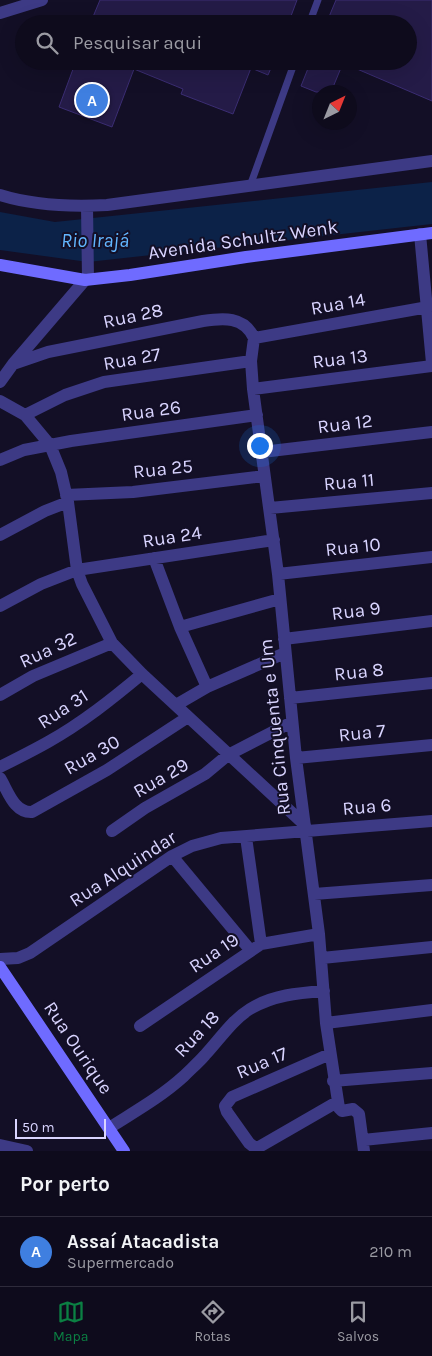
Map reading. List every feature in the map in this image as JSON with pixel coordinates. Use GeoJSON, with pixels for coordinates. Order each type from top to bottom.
{"type":"FeatureCollection","features":[{"type":"Feature","properties":{"kind":"street"},"geometry":{"type":"LineString","coordinates":[[0,13],[42,0]]}},
{"type":"Feature","properties":{"kind":"street"},"geometry":{"type":"LineString","coordinates":[[0,195],[42,204],[71,207],[87,212],[107,205],[432,161]]}},
{"type":"Feature","properties":{"kind":"street"},"geometry":{"type":"LineString","coordinates":[[0,382],[13,364],[86,280],[88,265],[87,212]]}},
{"type":"Feature","properties":{"kind":"street"},"geometry":{"type":"LineString","coordinates":[[426,233],[432,365]]}},
{"type":"Feature","properties":{"kind":"street","name":"Avenida Schultz Wenk"},"geometry":{"type":"LineString","coordinates":[[0,265],[86,280],[426,233]]}},
{"type":"Feature","properties":{"kind":"street","name":"Rua 14"},"geometry":{"type":"LineString","coordinates":[[254,338],[428,307]]}},
{"type":"Feature","properties":{"kind":"street","name":"Rua 28"},"geometry":{"type":"LineString","coordinates":[[13,364],[48,352],[224,318],[247,326],[254,338]]}},
{"type":"Feature","properties":{"kind":"street","name":"Rua Cinquenta e Um"},"geometry":{"type":"LineString","coordinates":[[254,338],[251,360],[253,389],[278,574],[296,758],[322,958],[326,1023],[334,1081],[340,1106]]}},
{"type":"Feature","properties":{"kind":"street","name":"Rua 27"},"geometry":{"type":"LineString","coordinates":[[25,416],[65,395],[104,382],[251,360]]}},
{"type":"Feature","properties":{"kind":"street","name":"Rua 13"},"geometry":{"type":"LineString","coordinates":[[253,389],[432,365]]}},
{"type":"Feature","properties":{"kind":"street"},"geometry":{"type":"LineString","coordinates":[[0,401],[25,416],[50,445],[61,472],[67,498],[77,570],[82,584],[112,643],[142,674],[305,828]]}},
{"type":"Feature","properties":{"kind":"street","name":"Rua 26"},"geometry":{"type":"LineString","coordinates":[[0,460],[24,450],[71,441],[257,415]]}},
{"type":"Feature","properties":{"kind":"street","name":"Rua 12"},"geometry":{"type":"LineString","coordinates":[[262,452],[432,432]]}},
{"type":"Feature","properties":{"kind":"street","name":"Rua 25"},"geometry":{"type":"LineString","coordinates":[[0,535],[67,498],[264,476]]}},
{"type":"Feature","properties":{"kind":"street","name":"Rua 11"},"geometry":{"type":"LineString","coordinates":[[270,508],[432,493]]}},
{"type":"Feature","properties":{"kind":"street","name":"Rua 24"},"geometry":{"type":"LineString","coordinates":[[0,606],[41,584],[77,570],[274,540]]}},
{"type":"Feature","properties":{"kind":"street","name":"Rua 10"},"geometry":{"type":"LineString","coordinates":[[278,574],[432,557]]}},
{"type":"Feature","properties":{"kind":"street"},"geometry":{"type":"LineString","coordinates":[[154,558],[180,627],[207,687]]}},
{"type":"Feature","properties":{"kind":"street"},"geometry":{"type":"LineString","coordinates":[[180,627],[280,599]]}},
{"type":"Feature","properties":{"kind":"street","name":"Rua 9"},"geometry":{"type":"LineString","coordinates":[[284,640],[432,621]]}},
{"type":"Feature","properties":{"kind":"street","name":"Rua 32"},"geometry":{"type":"LineString","coordinates":[[0,695],[41,673],[112,643]]}},
{"type":"Feature","properties":{"kind":"street"},"geometry":{"type":"LineString","coordinates":[[176,706],[207,687],[285,653]]}},
{"type":"Feature","properties":{"kind":"street","name":"Rua 31"},"geometry":{"type":"LineString","coordinates":[[0,767],[74,726],[111,700],[142,674]]}},
{"type":"Feature","properties":{"kind":"street","name":"Rua 8"},"geometry":{"type":"LineString","coordinates":[[290,698],[432,683]]}},
{"type":"Feature","properties":{"kind":"street","name":"Rua 30"},"geometry":{"type":"LineString","coordinates":[[0,778],[19,810],[25,813],[32,812],[107,770],[188,716]]}},
{"type":"Feature","properties":{"kind":"street","name":"Rua 29"},"geometry":{"type":"LineString","coordinates":[[112,831],[145,808],[205,774],[228,755],[292,722]]}},
{"type":"Feature","properties":{"kind":"street","name":"Rua 7"},"geometry":{"type":"LineString","coordinates":[[296,758],[432,745]]}},
{"type":"Feature","properties":{"kind":"street","name":"Rua 6"},"geometry":{"type":"LineString","coordinates":[[305,828],[432,821]]}},
{"type":"Feature","properties":{"kind":"street","name":"Rua Alquindar"},"geometry":{"type":"LineString","coordinates":[[0,959],[18,958],[42,946],[172,856],[192,846],[221,838],[246,837],[305,828]]}},
{"type":"Feature","properties":{"kind":"street"},"geometry":{"type":"LineString","coordinates":[[246,837],[256,947]]}},
{"type":"Feature","properties":{"kind":"street"},"geometry":{"type":"LineString","coordinates":[[172,856],[256,947]]}},
{"type":"Feature","properties":{"kind":"street"},"geometry":{"type":"LineString","coordinates":[[314,894],[432,885]]}},
{"type":"Feature","properties":{"kind":"street","name":"Rua 19"},"geometry":{"type":"LineString","coordinates":[[140,1026],[256,947],[319,934]]}},
{"type":"Feature","properties":{"kind":"street"},"geometry":{"type":"LineString","coordinates":[[322,958],[432,947]]}},
{"type":"Feature","properties":{"kind":"street","name":"Rua Ourique"},"geometry":{"type":"LineString","coordinates":[[0,967],[124,1151]]}},
{"type":"Feature","properties":{"kind":"street","name":"Rua 18"},"geometry":{"type":"LineString","coordinates":[[109,1128],[182,1078],[205,1055],[231,1024],[250,1009],[295,993],[324,991]]}},
{"type":"Feature","properties":{"kind":"street"},"geometry":{"type":"LineString","coordinates":[[326,1023],[432,1010]]}},
{"type":"Feature","properties":{"kind":"street","name":"Rua 17"},"geometry":{"type":"LineString","coordinates":[[330,1054],[232,1097],[225,1106],[227,1112],[249,1143],[254,1147],[259,1147],[340,1106]]}},
{"type":"Feature","properties":{"kind":"street"},"geometry":{"type":"LineString","coordinates":[[334,1081],[432,1073]]}},
{"type":"Feature","properties":{"kind":"street"},"geometry":{"type":"LineString","coordinates":[[340,1106],[357,1111],[363,1146],[432,1132]]}},
{"type":"Feature","properties":{"kind":"street"},"geometry":{"type":"LineString","coordinates":[[0,1145],[27,1151]]}},
{"type":"Feature","properties":{"kind":"lane"},"geometry":{"type":"LineString","coordinates":[[312,15],[318,0]]}},
{"type":"Feature","properties":{"kind":"lane"},"geometry":{"type":"LineString","coordinates":[[250,186],[292,70]]}},
{"type":"Feature","properties":{"kind":"water","name":"Rio Irajá"},"geometry":{"type":"Polygon","coordinates":[[[432,182],[432,224],[88,262],[0,250],[0,212],[55,222],[432,182]]]}},
{"type":"Feature","properties":{"kind":"building"},"geometry":{"type":"Polygon","coordinates":[[[100,0],[297,0],[291,15],[94,15],[100,0]]]}},
{"type":"Feature","properties":{"kind":"building"},"geometry":{"type":"Polygon","coordinates":[[[336,0],[432,0],[432,101],[359,70],[417,70],[417,15],[330,15],[336,0]]]}},
{"type":"Feature","properties":{"kind":"building"},"geometry":{"type":"Polygon","coordinates":[[[73,70],[134,70],[112,127],[59,107],[73,70]]]}},
{"type":"Feature","properties":{"kind":"building"},"geometry":{"type":"Polygon","coordinates":[[[136,70],[250,70],[233,114],[181,94],[183,89],[136,70]]]}},
{"type":"Feature","properties":{"kind":"building"},"geometry":{"type":"Polygon","coordinates":[[[256,70],[270,70],[268,75],[256,70]]]}},
{"type":"Feature","properties":{"kind":"building"},"geometry":{"type":"Polygon","coordinates":[[[307,70],[340,70],[334,85],[312,85],[312,90],[301,86],[307,70]]]}},
{"type":"Feature","properties":{"kind":"place","name":"Assaí Atacadista"},"geometry":{"type":"Point","coordinates":[92,100]}}]}
